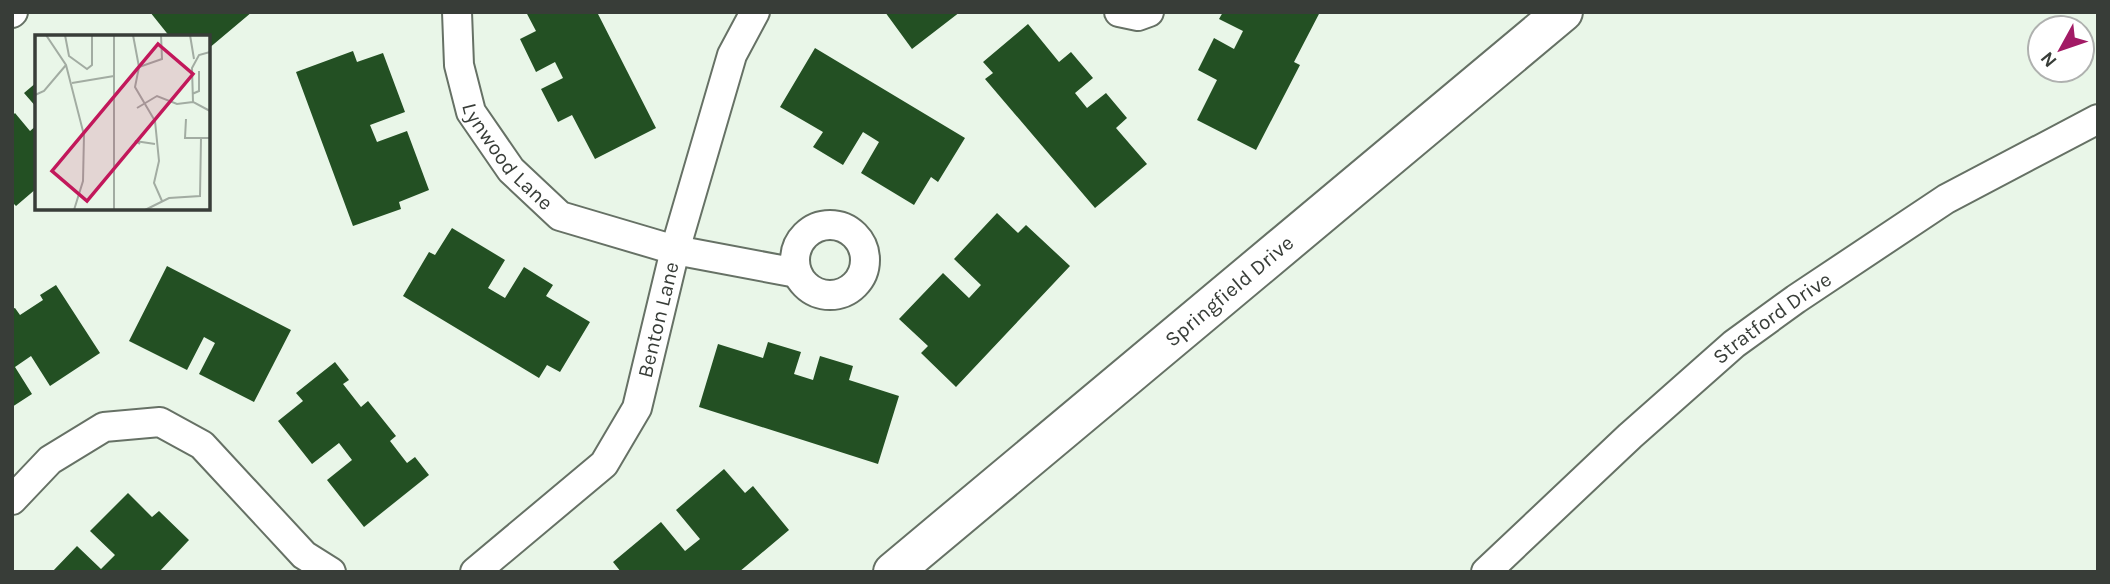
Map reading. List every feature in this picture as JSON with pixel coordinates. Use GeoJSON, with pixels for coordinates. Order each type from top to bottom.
{"type":"FeatureCollection","features":[{"type":"Feature","properties":{"kind":"street","name":"Lynwood Lane"},"geometry":{"type":"LineString","coordinates":[[457,12],[459,65],[471,112],[512,170],[560,216],[675,250],[797,273]]}},
{"type":"Feature","properties":{"kind":"street","name":"Benton Lane"},"geometry":{"type":"LineString","coordinates":[[475,572],[604,464],[637,408],[675,250],[732,55],[755,12]]}},
{"type":"Feature","properties":{"kind":"street"},"geometry":{"type":"LineString","coordinates":[[1119,12],[1138,16],[1149,12]]}},
{"type":"Feature","properties":{"kind":"street","name":"Springfield Drive"},"geometry":{"type":"LineString","coordinates":[[893,572],[1563,12]]}},
{"type":"Feature","properties":{"kind":"street","name":"Stratford Drive"},"geometry":{"type":"LineString","coordinates":[[1486,572],[1630,436],[1734,344],[1796,299],[1946,199],[2098,119]]}},
{"type":"Feature","properties":{"kind":"street"},"geometry":{"type":"LineString","coordinates":[[12,500],[50,460],[104,427],[160,422],[202,445],[304,555],[331,572]]}},
{"type":"Feature","properties":{"kind":"building"},"geometry":{"type":"Polygon","coordinates":[[[150,12],[252,12],[210,47],[210,35],[168,35],[150,12]]]}},
{"type":"Feature","properties":{"kind":"building"},"geometry":{"type":"Polygon","coordinates":[[[526,12],[597,12],[656,128],[595,159],[572,115],[558,122],[541,89],[563,78],[555,62],[536,72],[520,39],[536,31],[526,12]]]}},
{"type":"Feature","properties":{"kind":"building"},"geometry":{"type":"Polygon","coordinates":[[[885,12],[960,12],[912,49],[885,12]]]}},
{"type":"Feature","properties":{"kind":"building"},"geometry":{"type":"Polygon","coordinates":[[[1223,12],[1320,12],[1294,62],[1300,65],[1256,150],[1197,120],[1217,80],[1198,70],[1214,38],[1234,49],[1243,31],[1219,19],[1223,12]]]}},
{"type":"Feature","properties":{"kind":"building"},"geometry":{"type":"Polygon","coordinates":[[[1028,24],[1059,62],[1071,52],[1093,78],[1075,93],[1087,108],[1106,93],[1127,118],[1116,128],[1147,164],[1095,208],[985,79],[993,73],[983,62],[1028,24]]]}},
{"type":"Feature","properties":{"kind":"building"},"geometry":{"type":"Polygon","coordinates":[[[815,48],[965,138],[938,182],[931,177],[914,205],[861,173],[879,142],[863,132],[843,165],[813,147],[823,132],[780,107],[815,48]]]}},
{"type":"Feature","properties":{"kind":"building"},"geometry":{"type":"Polygon","coordinates":[[[353,51],[357,62],[383,53],[405,112],[370,125],[377,142],[407,131],[429,190],[399,202],[401,209],[353,226],[296,72],[353,51]]]}},
{"type":"Feature","properties":{"kind":"building"},"geometry":{"type":"Polygon","coordinates":[[[35,84],[35,106],[24,93],[35,84]]]}},
{"type":"Feature","properties":{"kind":"building"},"geometry":{"type":"Polygon","coordinates":[[[15,113],[30,131],[35,127],[35,190],[16,206],[12,202],[12,116],[15,113]]]}},
{"type":"Feature","properties":{"kind":"building"},"geometry":{"type":"Polygon","coordinates":[[[997,213],[1018,233],[1026,225],[1070,266],[956,387],[921,353],[928,346],[899,319],[943,273],[969,298],[981,285],[954,259],[997,213]]]}},
{"type":"Feature","properties":{"kind":"building"},"geometry":{"type":"Polygon","coordinates":[[[452,228],[505,260],[488,288],[505,298],[524,267],[553,285],[546,296],[590,322],[560,372],[547,365],[539,378],[403,296],[429,252],[435,255],[452,228]]]}},
{"type":"Feature","properties":{"kind":"building"},"geometry":{"type":"Polygon","coordinates":[[[167,266],[291,330],[254,402],[199,374],[215,343],[204,337],[187,370],[129,341],[167,266]]]}},
{"type":"Feature","properties":{"kind":"building"},"geometry":{"type":"Polygon","coordinates":[[[56,285],[100,353],[50,386],[31,356],[15,367],[32,394],[12,407],[12,309],[15,308],[20,315],[43,300],[40,295],[56,285]]]}},
{"type":"Feature","properties":{"kind":"building"},"geometry":{"type":"Polygon","coordinates":[[[768,342],[801,352],[794,374],[813,380],[820,356],[853,366],[849,380],[899,396],[878,464],[699,407],[718,344],[763,358],[768,342]]]}},
{"type":"Feature","properties":{"kind":"building"},"geometry":{"type":"Polygon","coordinates":[[[335,362],[349,380],[343,384],[361,407],[368,401],[396,436],[390,441],[407,463],[415,457],[429,475],[364,527],[327,480],[352,460],[339,443],[312,464],[278,421],[303,401],[296,393],[335,362]]]}},
{"type":"Feature","properties":{"kind":"building"},"geometry":{"type":"Polygon","coordinates":[[[724,469],[745,493],[753,486],[789,530],[739,572],[621,572],[613,562],[661,522],[685,551],[700,539],[676,510],[724,469]]]}},
{"type":"Feature","properties":{"kind":"building"},"geometry":{"type":"Polygon","coordinates":[[[128,493],[152,517],[159,511],[189,540],[159,572],[52,572],[77,546],[101,569],[115,555],[90,531],[128,493]]]}}]}
